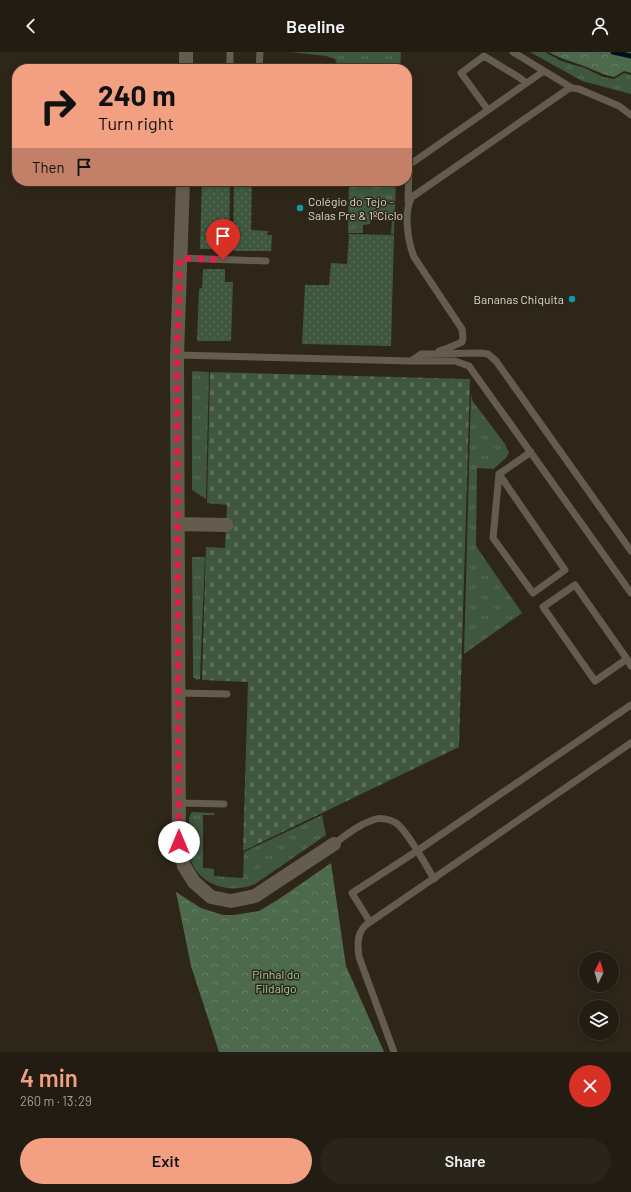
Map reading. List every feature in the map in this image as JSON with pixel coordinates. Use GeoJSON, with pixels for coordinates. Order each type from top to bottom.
{"type":"FeatureCollection","features":[{"type":"Feature","properties":{"kind":"street"},"geometry":{"type":"LineString","coordinates":[[186,52],[186,64]]}},
{"type":"Feature","properties":{"kind":"street"},"geometry":{"type":"LineString","coordinates":[[183,186],[177,355],[179,842],[184,866],[194,882],[211,897],[231,901],[256,896],[334,844]]}},
{"type":"Feature","properties":{"kind":"street"},"geometry":{"type":"LineString","coordinates":[[178,524],[226,525]]}},
{"type":"Feature","properties":{"kind":"lane"},"geometry":{"type":"LineString","coordinates":[[230,52],[230,64]]}},
{"type":"Feature","properties":{"kind":"lane"},"geometry":{"type":"LineString","coordinates":[[259,64],[260,52]]}},
{"type":"Feature","properties":{"kind":"lane"},"geometry":{"type":"LineString","coordinates":[[513,52],[572,88],[579,89],[619,106],[631,115]]}},
{"type":"Feature","properties":{"kind":"lane"},"geometry":{"type":"LineString","coordinates":[[488,110],[461,73],[484,56],[526,83]]}},
{"type":"Feature","properties":{"kind":"lane"},"geometry":{"type":"LineString","coordinates":[[412,163],[544,71]]}},
{"type":"Feature","properties":{"kind":"lane"},"geometry":{"type":"LineString","coordinates":[[408,203],[415,194],[557,96],[572,88]]}},
{"type":"Feature","properties":{"kind":"lane"},"geometry":{"type":"LineString","coordinates":[[408,186],[407,224],[411,249],[414,257],[462,329],[469,366],[631,593]]}},
{"type":"Feature","properties":{"kind":"lane"},"geometry":{"type":"LineString","coordinates":[[180,258],[266,260]]}},
{"type":"Feature","properties":{"kind":"lane"},"geometry":{"type":"LineString","coordinates":[[427,357],[462,342],[463,338]]}},
{"type":"Feature","properties":{"kind":"lane"},"geometry":{"type":"LineString","coordinates":[[427,357],[466,353],[488,354],[496,361],[631,551]]}},
{"type":"Feature","properties":{"kind":"lane"},"geometry":{"type":"LineString","coordinates":[[177,355],[411,361],[420,354],[427,357],[455,361],[469,366]]}},
{"type":"Feature","properties":{"kind":"lane"},"geometry":{"type":"LineString","coordinates":[[499,474],[531,452]]}},
{"type":"Feature","properties":{"kind":"lane"},"geometry":{"type":"LineString","coordinates":[[499,474],[565,570],[533,593],[493,538],[499,474]]}},
{"type":"Feature","properties":{"kind":"lane"},"geometry":{"type":"LineString","coordinates":[[575,585],[629,663],[595,681],[543,607],[575,585]]}},
{"type":"Feature","properties":{"kind":"lane"},"geometry":{"type":"LineString","coordinates":[[179,693],[227,694]]}},
{"type":"Feature","properties":{"kind":"lane"},"geometry":{"type":"LineString","coordinates":[[370,922],[352,893],[417,851],[631,704]]}},
{"type":"Feature","properties":{"kind":"lane"},"geometry":{"type":"LineString","coordinates":[[394,1052],[358,952],[358,941],[361,930],[370,922],[631,744]]}},
{"type":"Feature","properties":{"kind":"lane"},"geometry":{"type":"LineString","coordinates":[[179,803],[224,804]]}},
{"type":"Feature","properties":{"kind":"lane"},"geometry":{"type":"LineString","coordinates":[[334,844],[362,824],[375,819],[387,819],[397,823],[404,831],[434,879]]}},
{"type":"Feature","properties":{"kind":"green space"},"geometry":{"type":"Polygon","coordinates":[[[290,52],[401,52],[400,64],[337,64],[335,59],[326,56],[290,52]]]}},
{"type":"Feature","properties":{"kind":"green space"},"geometry":{"type":"Polygon","coordinates":[[[530,52],[545,52],[561,61],[585,68],[603,77],[614,79],[624,73],[631,75],[631,94],[582,81],[530,52]]]}},
{"type":"Feature","properties":{"kind":"green space"},"geometry":{"type":"Polygon","coordinates":[[[549,52],[631,52],[631,73],[624,71],[614,77],[610,76],[549,52]]]}},
{"type":"Feature","properties":{"kind":"green space"},"geometry":{"type":"Polygon","coordinates":[[[202,186],[230,186],[229,249],[200,249],[202,186]]]}},
{"type":"Feature","properties":{"kind":"green space"},"geometry":{"type":"Polygon","coordinates":[[[234,186],[252,186],[251,230],[268,231],[267,235],[272,235],[271,251],[233,251],[234,186]]]}},
{"type":"Feature","properties":{"kind":"green space"},"geometry":{"type":"Polygon","coordinates":[[[349,186],[396,186],[394,234],[391,234],[392,221],[371,219],[370,224],[363,225],[363,233],[348,233],[349,186]]]}},
{"type":"Feature","properties":{"kind":"green space"},"geometry":{"type":"Polygon","coordinates":[[[349,234],[394,235],[391,346],[302,344],[305,285],[329,285],[331,263],[347,264],[349,234]]]}},
{"type":"Feature","properties":{"kind":"green space"},"geometry":{"type":"Polygon","coordinates":[[[203,269],[225,269],[225,282],[233,282],[231,341],[197,341],[199,289],[202,288],[203,269]]]}},
{"type":"Feature","properties":{"kind":"green space"},"geometry":{"type":"Polygon","coordinates":[[[193,371],[209,372],[206,499],[192,490],[193,371]]]}},
{"type":"Feature","properties":{"kind":"green space"},"geometry":{"type":"Polygon","coordinates":[[[210,372],[470,379],[459,747],[243,851],[248,682],[202,680],[206,547],[225,548],[227,505],[207,503],[210,372]]]}},
{"type":"Feature","properties":{"kind":"green space"},"geometry":{"type":"Polygon","coordinates":[[[471,393],[472,400],[505,444],[509,453],[505,459],[493,469],[477,468],[476,546],[522,613],[464,654],[471,393]]]}},
{"type":"Feature","properties":{"kind":"green space"},"geometry":{"type":"Polygon","coordinates":[[[192,557],[205,557],[200,679],[197,680],[193,677],[192,557]]]}},
{"type":"Feature","properties":{"kind":"green space"},"geometry":{"type":"Polygon","coordinates":[[[192,812],[214,813],[215,815],[203,815],[203,868],[214,869],[214,876],[243,878],[244,852],[322,815],[326,835],[255,884],[245,887],[225,888],[207,881],[194,867],[190,857],[188,842],[189,817],[192,812]]]}},
{"type":"Feature","properties":{"kind":"green space","name":"Pinhal do Fildalgo"},"geometry":{"type":"Polygon","coordinates":[[[331,863],[346,966],[384,1052],[219,1052],[191,966],[176,892],[201,908],[223,915],[234,915],[259,911],[331,863]]]}},
{"type":"Feature","properties":{"kind":"waterway"},"geometry":{"type":"LineString","coordinates":[[613,52],[631,56]]}},
{"type":"Feature","properties":{"kind":"place","name":"Colégio do Tejo - Salas Pre & 1ºCiclo"},"geometry":{"type":"Point","coordinates":[300,208]}},
{"type":"Feature","properties":{"kind":"place","name":"Bananas Chiquita"},"geometry":{"type":"Point","coordinates":[572,299]}},
{"type":"Feature","properties":{"kind":"route"},"geometry":{"type":"LineString","coordinates":[[179,842],[177,355],[180,258],[223,260]]}}]}
